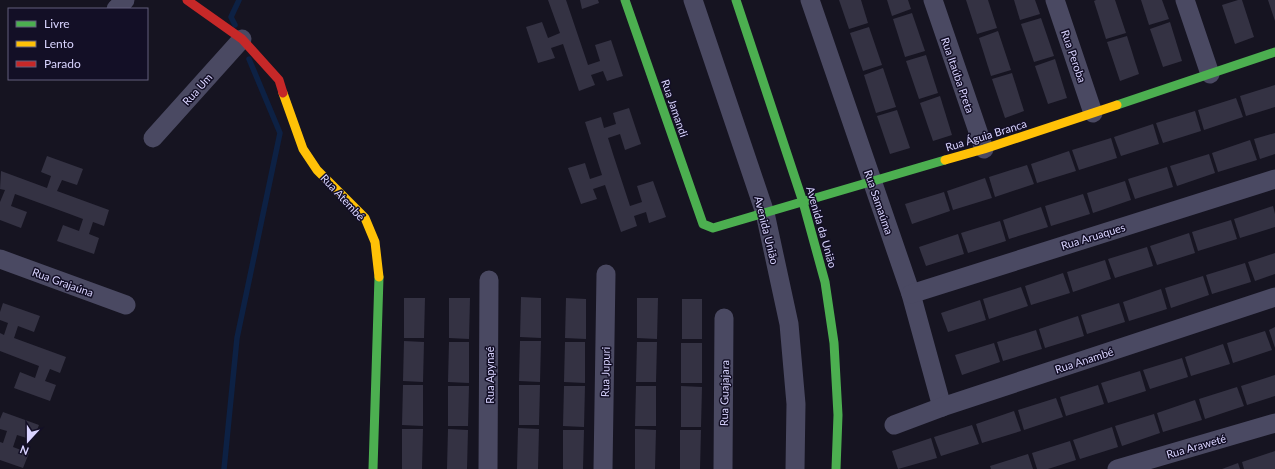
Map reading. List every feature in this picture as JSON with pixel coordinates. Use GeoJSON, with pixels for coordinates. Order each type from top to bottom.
{"type":"FeatureCollection","features":[{"type":"Feature","properties":{"kind":"street"},"geometry":{"type":"LineString","coordinates":[[117,8],[125,0]]}},
{"type":"Feature","properties":{"kind":"street","name":"Rua Atembé"},"geometry":{"type":"LineString","coordinates":[[187,0],[242,39],[278,80],[303,149],[317,170],[365,218],[375,242],[379,272],[373,469]]}},
{"type":"Feature","properties":{"kind":"street","name":"Rua Jamandi"},"geometry":{"type":"LineString","coordinates":[[625,0],[703,224]]}},
{"type":"Feature","properties":{"kind":"street","name":"Avenida União"},"geometry":{"type":"LineString","coordinates":[[693,0],[765,213],[789,324],[796,404],[795,469]]}},
{"type":"Feature","properties":{"kind":"street","name":"Avenida da União"},"geometry":{"type":"LineString","coordinates":[[736,0],[803,202],[826,282],[834,343],[838,415],[836,469]]}},
{"type":"Feature","properties":{"kind":"street","name":"Rua Samaúma"},"geometry":{"type":"LineString","coordinates":[[810,0],[911,294],[942,406]]}},
{"type":"Feature","properties":{"kind":"street","name":"Rua Itaúba Preta"},"geometry":{"type":"LineString","coordinates":[[933,0],[984,149]]}},
{"type":"Feature","properties":{"kind":"street","name":"Rua Peroba"},"geometry":{"type":"LineString","coordinates":[[1055,0],[1093,113]]}},
{"type":"Feature","properties":{"kind":"street"},"geometry":{"type":"LineString","coordinates":[[1185,0],[1210,74]]}},
{"type":"Feature","properties":{"kind":"street","name":"Rua Um"},"geometry":{"type":"LineString","coordinates":[[153,138],[242,39]]}},
{"type":"Feature","properties":{"kind":"street","name":"Rua Águia Branca"},"geometry":{"type":"LineString","coordinates":[[703,224],[713,228],[984,149],[1275,52]]}},
{"type":"Feature","properties":{"kind":"street","name":"Rua Aruaques"},"geometry":{"type":"LineString","coordinates":[[911,294],[1275,179]]}},
{"type":"Feature","properties":{"kind":"street","name":"Rua Grajaúna"},"geometry":{"type":"LineString","coordinates":[[0,258],[126,305]]}},
{"type":"Feature","properties":{"kind":"street","name":"Rua Jupuri"},"geometry":{"type":"LineString","coordinates":[[603,469],[606,274]]}},
{"type":"Feature","properties":{"kind":"street","name":"Rua Apynaé"},"geometry":{"type":"LineString","coordinates":[[488,469],[489,280]]}},
{"type":"Feature","properties":{"kind":"street","name":"Rua Anambé"},"geometry":{"type":"LineString","coordinates":[[894,425],[942,406],[1275,297]]}},
{"type":"Feature","properties":{"kind":"street","name":"Rua Guajajara"},"geometry":{"type":"LineString","coordinates":[[723,469],[724,318]]}},
{"type":"Feature","properties":{"kind":"street","name":"Rua Araweté"},"geometry":{"type":"LineString","coordinates":[[1117,469],[1275,423]]}},
{"type":"Feature","properties":{"kind":"building"},"geometry":{"type":"Polygon","coordinates":[[[548,0],[566,0],[588,65],[600,61],[595,45],[611,40],[623,76],[607,81],[603,71],[591,75],[595,85],[579,91],[563,44],[551,48],[555,58],[538,63],[526,27],[542,22],[548,38],[560,33],[548,0]]]}},
{"type":"Feature","properties":{"kind":"building"},"geometry":{"type":"Polygon","coordinates":[[[580,0],[598,0],[599,3],[582,9],[580,0]]]}},
{"type":"Feature","properties":{"kind":"building"},"geometry":{"type":"Polygon","coordinates":[[[839,0],[861,0],[868,23],[849,29],[839,0]]]}},
{"type":"Feature","properties":{"kind":"building"},"geometry":{"type":"Polygon","coordinates":[[[887,0],[908,0],[911,9],[892,16],[887,0]]]}},
{"type":"Feature","properties":{"kind":"building"},"geometry":{"type":"Polygon","coordinates":[[[966,0],[988,0],[997,28],[977,34],[966,0]]]}},
{"type":"Feature","properties":{"kind":"building"},"geometry":{"type":"Polygon","coordinates":[[[1014,0],[1035,0],[1040,14],[1020,20],[1014,0]]]}},
{"type":"Feature","properties":{"kind":"building"},"geometry":{"type":"Polygon","coordinates":[[[1115,0],[1126,33],[1106,39],[1094,1],[1115,0]]]}},
{"type":"Feature","properties":{"kind":"building"},"geometry":{"type":"Polygon","coordinates":[[[1141,0],[1162,0],[1169,19],[1149,25],[1141,0]]]}},
{"type":"Feature","properties":{"kind":"building"},"geometry":{"type":"Polygon","coordinates":[[[1242,0],[1254,37],[1235,44],[1222,5],[1242,0]]]}},
{"type":"Feature","properties":{"kind":"building"},"geometry":{"type":"Polygon","coordinates":[[[1268,0],[1275,0],[1275,21],[1268,0]]]}},
{"type":"Feature","properties":{"kind":"building"},"geometry":{"type":"Polygon","coordinates":[[[912,13],[925,51],[905,57],[893,19],[912,13]]]}},
{"type":"Feature","properties":{"kind":"building"},"geometry":{"type":"Polygon","coordinates":[[[1041,18],[1054,56],[1034,62],[1021,24],[1041,18]]]}},
{"type":"Feature","properties":{"kind":"building"},"geometry":{"type":"Polygon","coordinates":[[[1170,22],[1182,61],[1163,67],[1150,29],[1170,22]]]}},
{"type":"Feature","properties":{"kind":"building"},"geometry":{"type":"Polygon","coordinates":[[[869,27],[882,65],[863,71],[850,33],[869,27]]]}},
{"type":"Feature","properties":{"kind":"building"},"geometry":{"type":"Polygon","coordinates":[[[998,31],[1011,70],[991,76],[979,38],[998,31]]]}},
{"type":"Feature","properties":{"kind":"building"},"geometry":{"type":"Polygon","coordinates":[[[1127,36],[1139,74],[1120,81],[1107,42],[1127,36]]]}},
{"type":"Feature","properties":{"kind":"building"},"geometry":{"type":"Polygon","coordinates":[[[926,55],[938,93],[919,99],[906,61],[926,55]]]}},
{"type":"Feature","properties":{"kind":"building"},"geometry":{"type":"Polygon","coordinates":[[[1055,59],[1067,98],[1048,104],[1035,66],[1055,59]]]}},
{"type":"Feature","properties":{"kind":"building"},"geometry":{"type":"Polygon","coordinates":[[[883,68],[896,107],[876,113],[864,75],[883,68]]]}},
{"type":"Feature","properties":{"kind":"building"},"geometry":{"type":"Polygon","coordinates":[[[1012,73],[1024,111],[1005,118],[992,79],[1012,73]]]}},
{"type":"Feature","properties":{"kind":"building"},"geometry":{"type":"Polygon","coordinates":[[[1275,85],[1275,107],[1246,116],[1240,96],[1275,85]]]}},
{"type":"Feature","properties":{"kind":"building"},"geometry":{"type":"Polygon","coordinates":[[[940,96],[952,135],[933,141],[920,103],[940,96]]]}},
{"type":"Feature","properties":{"kind":"building"},"geometry":{"type":"Polygon","coordinates":[[[1236,98],[1243,117],[1204,130],[1198,110],[1236,98]]]}},
{"type":"Feature","properties":{"kind":"building"},"geometry":{"type":"Polygon","coordinates":[[[629,108],[641,144],[625,150],[620,134],[608,138],[630,206],[642,202],[637,186],[653,181],[666,217],[649,223],[646,212],[634,216],[637,226],[621,232],[605,185],[593,189],[597,199],[581,204],[568,168],[585,163],[590,179],[602,175],[585,122],[601,117],[604,128],[616,124],[613,113],[629,108]]]}},
{"type":"Feature","properties":{"kind":"building"},"geometry":{"type":"Polygon","coordinates":[[[897,110],[910,148],[890,154],[877,116],[897,110]]]}},
{"type":"Feature","properties":{"kind":"building"},"geometry":{"type":"Polygon","coordinates":[[[1195,111],[1201,131],[1163,143],[1156,123],[1195,111]]]}},
{"type":"Feature","properties":{"kind":"building"},"geometry":{"type":"Polygon","coordinates":[[[1153,124],[1159,144],[1121,156],[1114,137],[1153,124]]]}},
{"type":"Feature","properties":{"kind":"building"},"geometry":{"type":"Polygon","coordinates":[[[1275,133],[1275,154],[1260,159],[1254,139],[1275,133]]]}},
{"type":"Feature","properties":{"kind":"building"},"geometry":{"type":"Polygon","coordinates":[[[1111,138],[1117,158],[1079,170],[1072,150],[1111,138]]]}},
{"type":"Feature","properties":{"kind":"building"},"geometry":{"type":"Polygon","coordinates":[[[1250,140],[1257,160],[1218,172],[1212,153],[1250,140]]]}},
{"type":"Feature","properties":{"kind":"building"},"geometry":{"type":"Polygon","coordinates":[[[1069,151],[1076,171],[1037,183],[1031,164],[1069,151]]]}},
{"type":"Feature","properties":{"kind":"building"},"geometry":{"type":"Polygon","coordinates":[[[1209,154],[1215,173],[1177,186],[1170,166],[1209,154]]]}},
{"type":"Feature","properties":{"kind":"building"},"geometry":{"type":"Polygon","coordinates":[[[47,156],[83,169],[77,185],[62,180],[57,191],[109,210],[104,226],[93,222],[89,234],[99,238],[94,254],[57,241],[63,225],[79,231],[83,219],[15,194],[11,206],[27,212],[21,228],[0,220],[0,202],[5,190],[0,189],[1,171],[47,188],[51,176],[41,172],[47,156]]]}},
{"type":"Feature","properties":{"kind":"building"},"geometry":{"type":"Polygon","coordinates":[[[1027,165],[1034,184],[995,197],[989,177],[1027,165]]]}},
{"type":"Feature","properties":{"kind":"building"},"geometry":{"type":"Polygon","coordinates":[[[1167,167],[1173,187],[1135,199],[1128,179],[1167,167]]]}},
{"type":"Feature","properties":{"kind":"building"},"geometry":{"type":"Polygon","coordinates":[[[985,178],[992,198],[953,210],[947,191],[985,178]]]}},
{"type":"Feature","properties":{"kind":"building"},"geometry":{"type":"Polygon","coordinates":[[[1125,181],[1131,200],[1093,213],[1087,193],[1125,181]]]}},
{"type":"Feature","properties":{"kind":"building"},"geometry":{"type":"Polygon","coordinates":[[[944,192],[950,211],[912,224],[905,204],[944,192]]]}},
{"type":"Feature","properties":{"kind":"building"},"geometry":{"type":"Polygon","coordinates":[[[1083,194],[1090,214],[1051,226],[1045,206],[1083,194]]]}},
{"type":"Feature","properties":{"kind":"building"},"geometry":{"type":"Polygon","coordinates":[[[1273,206],[1275,214],[1275,227],[1240,238],[1234,219],[1273,206]]]}},
{"type":"Feature","properties":{"kind":"building"},"geometry":{"type":"Polygon","coordinates":[[[1041,207],[1048,227],[1009,239],[1003,220],[1041,207]]]}},
{"type":"Feature","properties":{"kind":"building"},"geometry":{"type":"Polygon","coordinates":[[[1231,220],[1237,239],[1198,251],[1192,232],[1231,220]]]}},
{"type":"Feature","properties":{"kind":"building"},"geometry":{"type":"Polygon","coordinates":[[[1000,221],[1006,241],[968,253],[961,233],[1000,221]]]}},
{"type":"Feature","properties":{"kind":"building"},"geometry":{"type":"Polygon","coordinates":[[[1189,233],[1195,253],[1157,265],[1150,246],[1189,233]]]}},
{"type":"Feature","properties":{"kind":"building"},"geometry":{"type":"Polygon","coordinates":[[[958,234],[964,254],[926,266],[919,247],[958,234]]]}},
{"type":"Feature","properties":{"kind":"building"},"geometry":{"type":"Polygon","coordinates":[[[1147,247],[1153,266],[1115,278],[1108,259],[1147,247]]]}},
{"type":"Feature","properties":{"kind":"building"},"geometry":{"type":"Polygon","coordinates":[[[1275,253],[1275,274],[1255,281],[1248,262],[1275,253]]]}},
{"type":"Feature","properties":{"kind":"building"},"geometry":{"type":"Polygon","coordinates":[[[1105,260],[1111,279],[1073,292],[1067,272],[1105,260]]]}},
{"type":"Feature","properties":{"kind":"building"},"geometry":{"type":"Polygon","coordinates":[[[1245,263],[1251,282],[1212,294],[1206,275],[1245,263]]]}},
{"type":"Feature","properties":{"kind":"building"},"geometry":{"type":"Polygon","coordinates":[[[1063,273],[1070,293],[1031,305],[1025,286],[1063,273]]]}},
{"type":"Feature","properties":{"kind":"building"},"geometry":{"type":"Polygon","coordinates":[[[1203,276],[1209,295],[1171,308],[1165,288],[1203,276]]]}},
{"type":"Feature","properties":{"kind":"building"},"geometry":{"type":"Polygon","coordinates":[[[1021,287],[1028,306],[989,319],[983,299],[1021,287]]]}},
{"type":"Feature","properties":{"kind":"building"},"geometry":{"type":"Polygon","coordinates":[[[1161,289],[1167,309],[1129,321],[1123,302],[1161,289]]]}},
{"type":"Feature","properties":{"kind":"building"},"geometry":{"type":"Polygon","coordinates":[[[521,297],[541,298],[541,338],[520,337],[521,297]]]}},
{"type":"Feature","properties":{"kind":"building"},"geometry":{"type":"Polygon","coordinates":[[[404,298],[425,298],[424,338],[404,338],[404,298]]]}},
{"type":"Feature","properties":{"kind":"building"},"geometry":{"type":"Polygon","coordinates":[[[449,298],[470,298],[469,339],[449,338],[449,298]]]}},
{"type":"Feature","properties":{"kind":"building"},"geometry":{"type":"Polygon","coordinates":[[[566,298],[586,299],[586,339],[565,338],[566,298]]]}},
{"type":"Feature","properties":{"kind":"building"},"geometry":{"type":"Polygon","coordinates":[[[637,298],[658,298],[657,339],[637,338],[637,298]]]}},
{"type":"Feature","properties":{"kind":"building"},"geometry":{"type":"Polygon","coordinates":[[[682,299],[702,299],[702,339],[682,339],[682,299]]]}},
{"type":"Feature","properties":{"kind":"building"},"geometry":{"type":"Polygon","coordinates":[[[980,300],[986,320],[948,332],[941,313],[980,300]]]}},
{"type":"Feature","properties":{"kind":"building"},"geometry":{"type":"Polygon","coordinates":[[[3,303],[40,316],[34,332],[18,326],[14,338],[66,357],[60,373],[50,369],[45,381],[56,385],[50,401],[14,388],[20,372],[35,378],[39,366],[0,351],[0,333],[4,335],[8,323],[0,320],[0,312],[3,303]]]}},
{"type":"Feature","properties":{"kind":"building"},"geometry":{"type":"Polygon","coordinates":[[[1119,303],[1125,322],[1087,334],[1081,315],[1119,303]]]}},
{"type":"Feature","properties":{"kind":"building"},"geometry":{"type":"Polygon","coordinates":[[[1078,316],[1084,336],[1045,348],[1039,329],[1078,316]]]}},
{"type":"Feature","properties":{"kind":"building"},"geometry":{"type":"Polygon","coordinates":[[[1275,327],[1275,348],[1269,330],[1275,327]]]}},
{"type":"Feature","properties":{"kind":"building"},"geometry":{"type":"Polygon","coordinates":[[[1036,330],[1042,349],[1003,361],[997,342],[1036,330]]]}},
{"type":"Feature","properties":{"kind":"building"},"geometry":{"type":"Polygon","coordinates":[[[1265,331],[1272,350],[1233,363],[1227,343],[1265,331]]]}},
{"type":"Feature","properties":{"kind":"building"},"geometry":{"type":"Polygon","coordinates":[[[404,341],[424,342],[423,382],[403,381],[404,341]]]}},
{"type":"Feature","properties":{"kind":"building"},"geometry":{"type":"Polygon","coordinates":[[[520,341],[541,341],[540,382],[519,381],[520,341]]]}},
{"type":"Feature","properties":{"kind":"building"},"geometry":{"type":"Polygon","coordinates":[[[449,342],[469,342],[469,383],[448,382],[449,342]]]}},
{"type":"Feature","properties":{"kind":"building"},"geometry":{"type":"Polygon","coordinates":[[[565,342],[585,342],[585,383],[564,382],[565,342]]]}},
{"type":"Feature","properties":{"kind":"building"},"geometry":{"type":"Polygon","coordinates":[[[637,342],[657,342],[656,382],[636,382],[637,342]]]}},
{"type":"Feature","properties":{"kind":"building"},"geometry":{"type":"Polygon","coordinates":[[[681,343],[702,343],[702,383],[681,383],[681,343]]]}},
{"type":"Feature","properties":{"kind":"building"},"geometry":{"type":"Polygon","coordinates":[[[994,343],[1000,362],[962,375],[955,355],[994,343]]]}},
{"type":"Feature","properties":{"kind":"building"},"geometry":{"type":"Polygon","coordinates":[[[1223,344],[1230,364],[1191,376],[1185,357],[1223,344]]]}},
{"type":"Feature","properties":{"kind":"building"},"geometry":{"type":"Polygon","coordinates":[[[1182,358],[1188,377],[1150,389],[1143,370],[1182,358]]]}},
{"type":"Feature","properties":{"kind":"building"},"geometry":{"type":"Polygon","coordinates":[[[1140,371],[1146,391],[1108,403],[1101,383],[1140,371]]]}},
{"type":"Feature","properties":{"kind":"building"},"geometry":{"type":"Polygon","coordinates":[[[1275,375],[1275,396],[1247,405],[1241,386],[1275,375]]]}},
{"type":"Feature","properties":{"kind":"building"},"geometry":{"type":"Polygon","coordinates":[[[403,385],[423,385],[423,426],[402,425],[403,385]]]}},
{"type":"Feature","properties":{"kind":"building"},"geometry":{"type":"Polygon","coordinates":[[[519,385],[540,385],[539,425],[519,425],[519,385]]]}},
{"type":"Feature","properties":{"kind":"building"},"geometry":{"type":"Polygon","coordinates":[[[1098,385],[1104,404],[1066,416],[1060,397],[1098,385]]]}},
{"type":"Feature","properties":{"kind":"building"},"geometry":{"type":"Polygon","coordinates":[[[448,386],[469,386],[468,426],[448,426],[448,386]]]}},
{"type":"Feature","properties":{"kind":"building"},"geometry":{"type":"Polygon","coordinates":[[[564,386],[585,386],[584,427],[563,426],[564,386]]]}},
{"type":"Feature","properties":{"kind":"building"},"geometry":{"type":"Polygon","coordinates":[[[636,386],[656,386],[656,426],[635,426],[636,386]]]}},
{"type":"Feature","properties":{"kind":"building"},"geometry":{"type":"Polygon","coordinates":[[[681,386],[702,387],[701,427],[681,427],[681,386]]]}},
{"type":"Feature","properties":{"kind":"building"},"geometry":{"type":"Polygon","coordinates":[[[1237,387],[1244,406],[1205,419],[1199,399],[1237,387]]]}},
{"type":"Feature","properties":{"kind":"building"},"geometry":{"type":"Polygon","coordinates":[[[1056,398],[1063,417],[1024,430],[1018,410],[1056,398]]]}},
{"type":"Feature","properties":{"kind":"building"},"geometry":{"type":"Polygon","coordinates":[[[1195,400],[1202,420],[1163,432],[1157,413],[1195,400]]]}},
{"type":"Feature","properties":{"kind":"building"},"geometry":{"type":"Polygon","coordinates":[[[1014,411],[1021,431],[982,443],[976,424],[1014,411]]]}},
{"type":"Feature","properties":{"kind":"building"},"geometry":{"type":"Polygon","coordinates":[[[3,412],[39,425],[33,440],[17,435],[13,447],[29,453],[23,468],[0,460],[0,442],[3,443],[7,431],[0,429],[0,419],[3,412]]]}},
{"type":"Feature","properties":{"kind":"building"},"geometry":{"type":"Polygon","coordinates":[[[1154,414],[1160,433],[1122,446],[1115,426],[1154,414]]]}},
{"type":"Feature","properties":{"kind":"building"},"geometry":{"type":"Polygon","coordinates":[[[972,425],[979,444],[941,456],[934,437],[972,425]]]}},
{"type":"Feature","properties":{"kind":"building"},"geometry":{"type":"Polygon","coordinates":[[[1112,427],[1118,447],[1080,459],[1073,440],[1112,427]]]}},
{"type":"Feature","properties":{"kind":"building"},"geometry":{"type":"Polygon","coordinates":[[[518,428],[539,429],[538,469],[517,469],[518,428]]]}},
{"type":"Feature","properties":{"kind":"building"},"geometry":{"type":"Polygon","coordinates":[[[402,429],[423,429],[422,469],[402,469],[402,429]]]}},
{"type":"Feature","properties":{"kind":"building"},"geometry":{"type":"Polygon","coordinates":[[[448,429],[468,430],[467,469],[447,469],[448,429]]]}},
{"type":"Feature","properties":{"kind":"building"},"geometry":{"type":"Polygon","coordinates":[[[635,429],[656,430],[655,469],[635,469],[635,429]]]}},
{"type":"Feature","properties":{"kind":"building"},"geometry":{"type":"Polygon","coordinates":[[[563,430],[584,430],[583,469],[563,469],[563,430]]]}},
{"type":"Feature","properties":{"kind":"building"},"geometry":{"type":"Polygon","coordinates":[[[680,430],[701,430],[700,469],[680,469],[680,430]]]}},
{"type":"Feature","properties":{"kind":"building"},"geometry":{"type":"Polygon","coordinates":[[[931,438],[937,458],[898,469],[892,451],[931,438]]]}},
{"type":"Feature","properties":{"kind":"building"},"geometry":{"type":"Polygon","coordinates":[[[1070,441],[1076,460],[1048,469],[1037,469],[1032,453],[1070,441]]]}},
{"type":"Feature","properties":{"kind":"building"},"geometry":{"type":"Polygon","coordinates":[[[1275,451],[1275,469],[1244,469],[1242,462],[1275,451]]]}},
{"type":"Feature","properties":{"kind":"building"},"geometry":{"type":"Polygon","coordinates":[[[1028,454],[1033,469],[991,469],[990,466],[1028,454]]]}},
{"type":"Feature","properties":{"kind":"building"},"geometry":{"type":"Polygon","coordinates":[[[1238,463],[1240,469],[1222,469],[1238,463]]]}},
{"type":"Feature","properties":{"kind":"waterway"},"geometry":{"type":"LineString","coordinates":[[235,25],[231,17],[239,0]]}},
{"type":"Feature","properties":{"kind":"waterway"},"geometry":{"type":"LineString","coordinates":[[224,469],[237,338],[280,133],[249,59]]}},
{"type":"Feature","properties":{"kind":"traffic: fast"},"geometry":{"type":"LineString","coordinates":[[625,0],[703,224],[713,228],[945,160]]}},
{"type":"Feature","properties":{"kind":"traffic: fast"},"geometry":{"type":"LineString","coordinates":[[736,0],[803,202],[825,282],[834,343],[838,415],[836,469]]}},
{"type":"Feature","properties":{"kind":"traffic: fast"},"geometry":{"type":"LineString","coordinates":[[1117,105],[1275,52]]}},
{"type":"Feature","properties":{"kind":"traffic: fast"},"geometry":{"type":"LineString","coordinates":[[373,469],[379,277]]}},
{"type":"Feature","properties":{"kind":"traffic: slow"},"geometry":{"type":"LineString","coordinates":[[283,93],[303,149],[317,170],[365,218],[375,242],[379,277]]}},
{"type":"Feature","properties":{"kind":"traffic: slow"},"geometry":{"type":"LineString","coordinates":[[945,160],[984,149],[1117,105]]}},
{"type":"Feature","properties":{"kind":"traffic: jam"},"geometry":{"type":"LineString","coordinates":[[187,0],[242,39],[279,80],[283,93]]}}]}
